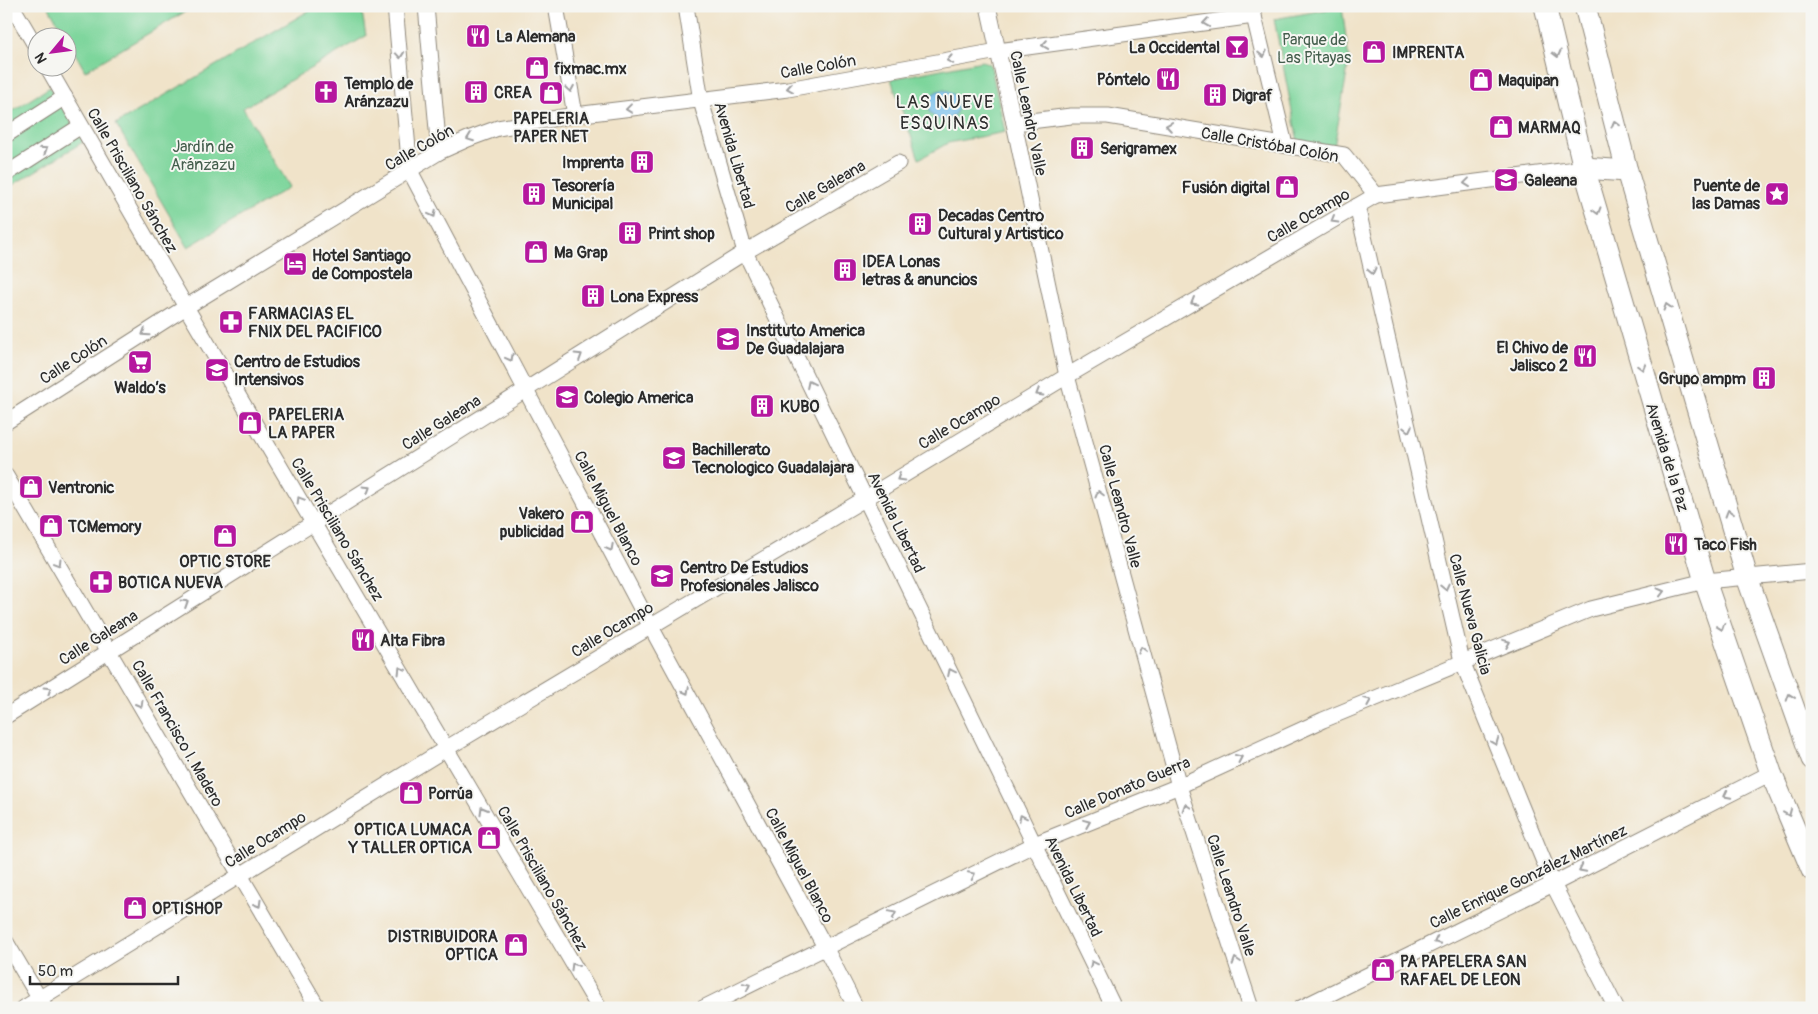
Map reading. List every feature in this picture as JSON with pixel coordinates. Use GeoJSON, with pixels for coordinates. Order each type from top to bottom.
{"type":"FeatureCollection","features":[{"type":"Feature","properties":{"kind":"street"},"geometry":{"type":"LineString","coordinates":[[12,6],[28,33]]}},
{"type":"Feature","properties":{"kind":"street","name":"Calle Miguel Blanco"},"geometry":{"type":"LineString","coordinates":[[396,6],[410,171],[856,1008]]}},
{"type":"Feature","properties":{"kind":"street"},"geometry":{"type":"LineString","coordinates":[[426,6],[440,152]]}},
{"type":"Feature","properties":{"kind":"street"},"geometry":{"type":"LineString","coordinates":[[556,6],[575,115]]}},
{"type":"Feature","properties":{"kind":"street","name":"Avenida Libertad"},"geometry":{"type":"LineString","coordinates":[[686,6],[701,101],[745,252],[1114,1008]]}},
{"type":"Feature","properties":{"kind":"street","name":"Calle Leandro Valle"},"geometry":{"type":"LineString","coordinates":[[988,6],[1067,376],[1179,786],[1251,1008]]}},
{"type":"Feature","properties":{"kind":"street","name":"Avenida de la Paz"},"geometry":{"type":"LineString","coordinates":[[1545,6],[1584,168],[1705,581],[1771,774],[1812,870]]}},
{"type":"Feature","properties":{"kind":"street"},"geometry":{"type":"LineString","coordinates":[[1585,6],[1627,171],[1747,577],[1812,759]]}},
{"type":"Feature","properties":{"kind":"street"},"geometry":{"type":"LineString","coordinates":[[1253,11],[1286,144]]}},
{"type":"Feature","properties":{"kind":"street","name":"Calle Colón"},"geometry":{"type":"LineString","coordinates":[[6,422],[186,307],[440,152],[498,128],[575,115],[788,89],[998,51],[1253,11]]}},
{"type":"Feature","properties":{"kind":"street","name":"Calle Prisciliano Sánchez"},"geometry":{"type":"LineString","coordinates":[[54,78],[186,307],[599,1008]]}},
{"type":"Feature","properties":{"kind":"street"},"geometry":{"type":"LineString","coordinates":[[6,135],[65,97]]}},
{"type":"Feature","properties":{"kind":"street","name":"Calle Cristóbal Colón"},"geometry":{"type":"LineString","coordinates":[[1014,123],[1071,116],[1108,116],[1344,155],[1376,195]]}},
{"type":"Feature","properties":{"kind":"street"},"geometry":{"type":"LineString","coordinates":[[6,174],[81,126]]}},
{"type":"Feature","properties":{"kind":"street","name":"Calle Galeana"},"geometry":{"type":"LineString","coordinates":[[6,716],[745,252],[898,164]]}},
{"type":"Feature","properties":{"kind":"street"},"geometry":{"type":"LineString","coordinates":[[1376,195],[1584,168],[1627,171]]}},
{"type":"Feature","properties":{"kind":"street","name":"Calle Ocampo"},"geometry":{"type":"LineString","coordinates":[[24,1008],[43,1003],[241,874],[447,748],[652,627],[1067,376],[1376,195]]}},
{"type":"Feature","properties":{"kind":"street","name":"Calle Nueva Galicia"},"geometry":{"type":"LineString","coordinates":[[1357,206],[1462,661],[1553,884],[1616,1008]]}},
{"type":"Feature","properties":{"kind":"street","name":"Calle Francisco I. Madero"},"geometry":{"type":"LineString","coordinates":[[6,476],[318,1008]]}},
{"type":"Feature","properties":{"kind":"street"},"geometry":{"type":"LineString","coordinates":[[1747,577],[1812,571]]}},
{"type":"Feature","properties":{"kind":"street","name":"Calle Donato Guerra"},"geometry":{"type":"LineString","coordinates":[[703,1008],[1035,844],[1179,786],[1323,720],[1462,661],[1591,609],[1705,581],[1747,577]]}},
{"type":"Feature","properties":{"kind":"street","name":"Calle Enrique González Martínez"},"geometry":{"type":"LineString","coordinates":[[1301,1008],[1771,774]]}},
{"type":"Feature","properties":{"kind":"street"},"geometry":{"type":"LineString","coordinates":[[6,942],[43,1003]]}},
{"type":"Feature","properties":{"kind":"green space"},"geometry":{"type":"Polygon","coordinates":[[[48,6],[186,6],[188,10],[85,71],[78,58],[78,28],[61,28],[48,6]]]}},
{"type":"Feature","properties":{"kind":"green space","name":"Jardín de Aránzazu"},"geometry":{"type":"Polygon","coordinates":[[[317,6],[361,6],[366,36],[243,108],[290,187],[188,247],[116,124],[317,6]]]}},
{"type":"Feature","properties":{"kind":"green space","name":"Parque de Las Pitayas"},"geometry":{"type":"Polygon","coordinates":[[[1342,7],[1349,61],[1334,147],[1298,142],[1274,19],[1342,7]]]}},
{"type":"Feature","properties":{"kind":"green space"},"geometry":{"type":"Polygon","coordinates":[[[982,61],[988,63],[991,67],[1005,132],[948,143],[919,159],[891,79],[982,61]],[[946,91],[936,92],[932,96],[929,105],[932,114],[941,120],[957,109],[956,98],[946,91]]]}},
{"type":"Feature","properties":{"kind":"green space"},"geometry":{"type":"Polygon","coordinates":[[[50,87],[83,142],[6,189],[6,115],[50,87]]]}},
{"type":"Feature","properties":{"kind":"water"},"geometry":{"type":"Polygon","coordinates":[[[943,90],[954,94],[958,105],[954,116],[943,120],[932,116],[928,105],[932,94],[943,90]]]}},
{"type":"Feature","properties":{"kind":"place","name":"La Alemana"},"geometry":{"type":"Point","coordinates":[478,36]}},
{"type":"Feature","properties":{"kind":"place","name":"La Occidental"},"geometry":{"type":"Point","coordinates":[1237,47]}},
{"type":"Feature","properties":{"kind":"place","name":"IMPRENTA"},"geometry":{"type":"Point","coordinates":[1374,52]}},
{"type":"Feature","properties":{"kind":"place","name":"fixmac.mx"},"geometry":{"type":"Point","coordinates":[537,68]}},
{"type":"Feature","properties":{"kind":"place","name":"Póntelo"},"geometry":{"type":"Point","coordinates":[1168,79]}},
{"type":"Feature","properties":{"kind":"place","name":"Maquipan"},"geometry":{"type":"Point","coordinates":[1481,80]}},
{"type":"Feature","properties":{"kind":"place","name":"Templo de Aránzazu"},"geometry":{"type":"Point","coordinates":[326,92]}},
{"type":"Feature","properties":{"kind":"place","name":"CREA"},"geometry":{"type":"Point","coordinates":[476,92]}},
{"type":"Feature","properties":{"kind":"place","name":"PAPELERIA PAPER NET"},"geometry":{"type":"Point","coordinates":[551,93]}},
{"type":"Feature","properties":{"kind":"place","name":"Digraf"},"geometry":{"type":"Point","coordinates":[1215,95]}},
{"type":"Feature","properties":{"kind":"place","name":"MARMAQ"},"geometry":{"type":"Point","coordinates":[1501,127]}},
{"type":"Feature","properties":{"kind":"place","name":"Serigramex"},"geometry":{"type":"Point","coordinates":[1082,148]}},
{"type":"Feature","properties":{"kind":"place","name":"Imprenta"},"geometry":{"type":"Point","coordinates":[642,162]}},
{"type":"Feature","properties":{"kind":"place","name":"Galeana"},"geometry":{"type":"Point","coordinates":[1506,180]}},
{"type":"Feature","properties":{"kind":"place","name":"Fusión digital"},"geometry":{"type":"Point","coordinates":[1287,187]}},
{"type":"Feature","properties":{"kind":"place","name":"Tesorería Municipal"},"geometry":{"type":"Point","coordinates":[534,194]}},
{"type":"Feature","properties":{"kind":"place","name":"Puente de las Damas"},"geometry":{"type":"Point","coordinates":[1777,194]}},
{"type":"Feature","properties":{"kind":"place","name":"Decadas Centro Cultural y Artistico"},"geometry":{"type":"Point","coordinates":[920,224]}},
{"type":"Feature","properties":{"kind":"place","name":"Print shop"},"geometry":{"type":"Point","coordinates":[630,233]}},
{"type":"Feature","properties":{"kind":"place","name":"Ma Grap"},"geometry":{"type":"Point","coordinates":[536,252]}},
{"type":"Feature","properties":{"kind":"place","name":"Hotel Santiago de Compostela"},"geometry":{"type":"Point","coordinates":[295,264]}},
{"type":"Feature","properties":{"kind":"place","name":"IDEA Lonas letras & anuncios"},"geometry":{"type":"Point","coordinates":[845,270]}},
{"type":"Feature","properties":{"kind":"place","name":"Lona Express"},"geometry":{"type":"Point","coordinates":[593,296]}},
{"type":"Feature","properties":{"kind":"place","name":"FARMACIAS EL FNIX DEL PACIFICO"},"geometry":{"type":"Point","coordinates":[231,322]}},
{"type":"Feature","properties":{"kind":"place","name":"Instituto America De Guadalajara"},"geometry":{"type":"Point","coordinates":[728,339]}},
{"type":"Feature","properties":{"kind":"place","name":"El Chivo de Jalisco 2"},"geometry":{"type":"Point","coordinates":[1585,356]}},
{"type":"Feature","properties":{"kind":"place","name":"Waldo’s"},"geometry":{"type":"Point","coordinates":[140,362]}},
{"type":"Feature","properties":{"kind":"place","name":"Centro de Estudios Intensivos"},"geometry":{"type":"Point","coordinates":[217,370]}},
{"type":"Feature","properties":{"kind":"place","name":"Grupo ampm"},"geometry":{"type":"Point","coordinates":[1764,378]}},
{"type":"Feature","properties":{"kind":"place","name":"Colegio America"},"geometry":{"type":"Point","coordinates":[567,397]}},
{"type":"Feature","properties":{"kind":"place","name":"KUBO"},"geometry":{"type":"Point","coordinates":[762,406]}},
{"type":"Feature","properties":{"kind":"place","name":"PAPELERIA LA PAPER"},"geometry":{"type":"Point","coordinates":[250,423]}},
{"type":"Feature","properties":{"kind":"place","name":"Bachillerato Tecnologico Guadalajara"},"geometry":{"type":"Point","coordinates":[674,458]}},
{"type":"Feature","properties":{"kind":"place","name":"Ventronic"},"geometry":{"type":"Point","coordinates":[31,487]}},
{"type":"Feature","properties":{"kind":"place","name":"Vakero publicidad"},"geometry":{"type":"Point","coordinates":[582,522]}},
{"type":"Feature","properties":{"kind":"place","name":"TCMemory"},"geometry":{"type":"Point","coordinates":[51,526]}},
{"type":"Feature","properties":{"kind":"place","name":"OPTIC STORE"},"geometry":{"type":"Point","coordinates":[225,536]}},
{"type":"Feature","properties":{"kind":"place","name":"Taco Fish"},"geometry":{"type":"Point","coordinates":[1676,544]}},
{"type":"Feature","properties":{"kind":"place","name":"Centro De Estudios Profesionales Jalisco"},"geometry":{"type":"Point","coordinates":[662,576]}},
{"type":"Feature","properties":{"kind":"place","name":"BOTICA NUEVA"},"geometry":{"type":"Point","coordinates":[101,582]}},
{"type":"Feature","properties":{"kind":"place","name":"Alta Fibra"},"geometry":{"type":"Point","coordinates":[363,640]}},
{"type":"Feature","properties":{"kind":"place","name":"Porrúa"},"geometry":{"type":"Point","coordinates":[411,793]}},
{"type":"Feature","properties":{"kind":"place","name":"OPTICA LUMACA Y TALLER OPTICA"},"geometry":{"type":"Point","coordinates":[489,838]}},
{"type":"Feature","properties":{"kind":"place","name":"OPTISHOP"},"geometry":{"type":"Point","coordinates":[135,908]}},
{"type":"Feature","properties":{"kind":"place","name":"DISTRIBUIDORA OPTICA"},"geometry":{"type":"Point","coordinates":[516,945]}},
{"type":"Feature","properties":{"kind":"place","name":"PA PAPELERA SAN RAFAEL DE LEON"},"geometry":{"type":"Point","coordinates":[1383,970]}},
{"type":"Feature","properties":{"kind":"district","name":"LAS NUEVE ESQUINAS"},"geometry":{"type":"Point","coordinates":[945,112]}}]}
